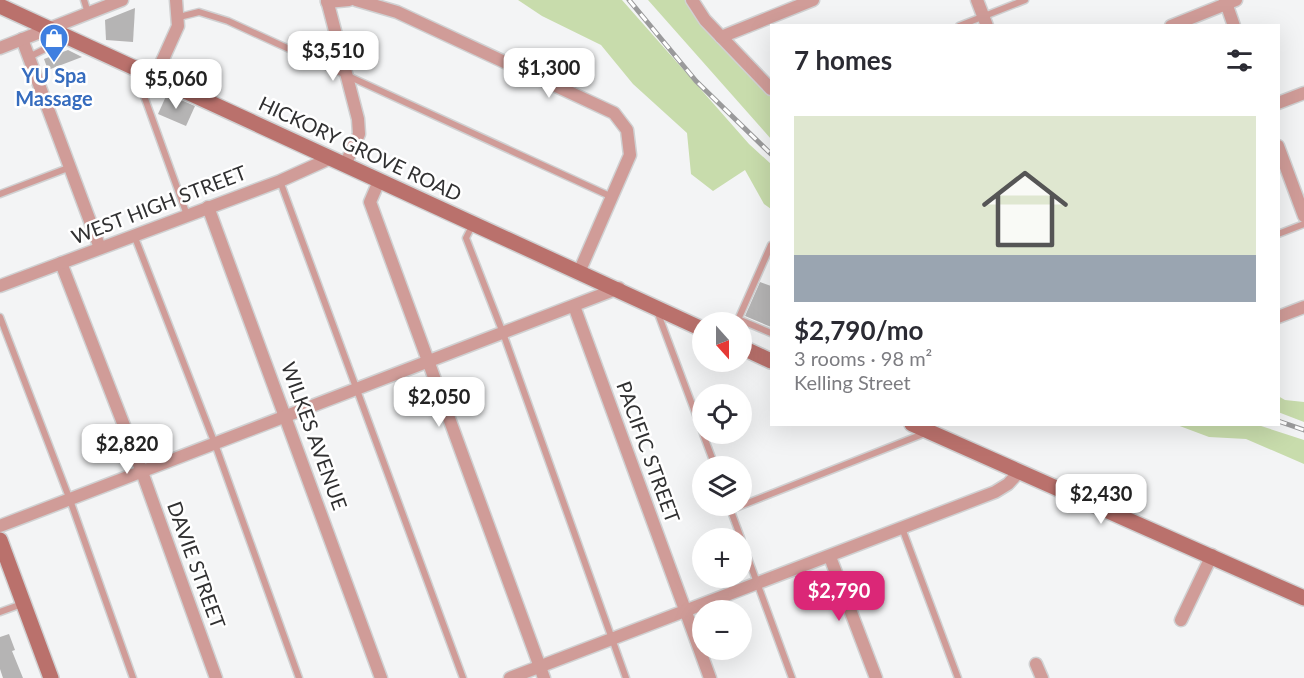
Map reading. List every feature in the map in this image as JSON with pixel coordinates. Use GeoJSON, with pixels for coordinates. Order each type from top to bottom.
{"type":"FeatureCollection","features":[{"type":"Feature","properties":{"kind":"main road","name":"HICKORY GROVE ROAD"},"geometry":{"type":"LineString","coordinates":[[0,6],[473,224],[580,270],[692,324]]}},
{"type":"Feature","properties":{"kind":"main road"},"geometry":{"type":"LineString","coordinates":[[752,352],[770,361]]}},
{"type":"Feature","properties":{"kind":"main road"},"geometry":{"type":"LineString","coordinates":[[916,426],[1304,597]]}},
{"type":"Feature","properties":{"kind":"main road"},"geometry":{"type":"LineString","coordinates":[[0,540],[51,678]]}},
{"type":"Feature","properties":{"kind":"street"},"geometry":{"type":"LineString","coordinates":[[0,48],[22,39],[55,32],[88,13],[122,0]]}},
{"type":"Feature","properties":{"kind":"street"},"geometry":{"type":"LineString","coordinates":[[155,77],[178,26],[176,0]]}},
{"type":"Feature","properties":{"kind":"street"},"geometry":{"type":"LineString","coordinates":[[338,162],[359,134],[358,119],[327,1],[349,0]]}},
{"type":"Feature","properties":{"kind":"street"},"geometry":{"type":"LineString","coordinates":[[356,0],[387,4],[614,113],[627,130],[630,155],[580,270]]}},
{"type":"Feature","properties":{"kind":"street"},"geometry":{"type":"LineString","coordinates":[[692,0],[721,37],[770,87]]}},
{"type":"Feature","properties":{"kind":"street"},"geometry":{"type":"LineString","coordinates":[[721,37],[813,0]]}},
{"type":"Feature","properties":{"kind":"street"},"geometry":{"type":"LineString","coordinates":[[977,0],[985,21]]}},
{"type":"Feature","properties":{"kind":"street"},"geometry":{"type":"LineString","coordinates":[[1176,24],[1229,1],[1234,24]]}},
{"type":"Feature","properties":{"kind":"street"},"geometry":{"type":"LineString","coordinates":[[22,39],[68,168],[100,248]]}},
{"type":"Feature","properties":{"kind":"street"},"geometry":{"type":"LineString","coordinates":[[1280,102],[1304,93]]}},
{"type":"Feature","properties":{"kind":"street"},"geometry":{"type":"LineString","coordinates":[[1280,153],[1304,216]]}},
{"type":"Feature","properties":{"kind":"street","name":"WEST HIGH STREET"},"geometry":{"type":"LineString","coordinates":[[0,286],[208,207],[338,162]]}},
{"type":"Feature","properties":{"kind":"street"},"geometry":{"type":"LineString","coordinates":[[379,180],[370,202],[431,361],[542,672]]}},
{"type":"Feature","properties":{"kind":"street","name":"WILKES AVENUE"},"geometry":{"type":"LineString","coordinates":[[208,207],[287,416],[381,678]]}},
{"type":"Feature","properties":{"kind":"street","name":"DAVIE STREET"},"geometry":{"type":"LineString","coordinates":[[61,263],[142,472],[216,678]]}},
{"type":"Feature","properties":{"kind":"street"},"geometry":{"type":"LineString","coordinates":[[0,526],[619,288]]}},
{"type":"Feature","properties":{"kind":"street","name":"PACIFIC STREET"},"geometry":{"type":"LineString","coordinates":[[574,306],[710,678]]}},
{"type":"Feature","properties":{"kind":"street"},"geometry":{"type":"LineString","coordinates":[[1280,316],[1304,308]]}},
{"type":"Feature","properties":{"kind":"street"},"geometry":{"type":"LineString","coordinates":[[510,678],[542,672],[612,639],[758,585],[995,492],[1008,484],[1019,472]]}},
{"type":"Feature","properties":{"kind":"street"},"geometry":{"type":"LineString","coordinates":[[1180,620],[1212,555]]}},
{"type":"Feature","properties":{"kind":"street"},"geometry":{"type":"LineString","coordinates":[[830,557],[876,678]]}},
{"type":"Feature","properties":{"kind":"street"},"geometry":{"type":"LineString","coordinates":[[1036,664],[1042,678]]}},
{"type":"Feature","properties":{"kind":"lane"},"geometry":{"type":"LineString","coordinates":[[84,0],[88,13]]}},
{"type":"Feature","properties":{"kind":"lane"},"geometry":{"type":"LineString","coordinates":[[969,24],[985,21],[1025,0]]}},
{"type":"Feature","properties":{"kind":"lane"},"geometry":{"type":"LineString","coordinates":[[179,17],[199,12],[209,14],[613,198]]}},
{"type":"Feature","properties":{"kind":"lane"},"geometry":{"type":"LineString","coordinates":[[29,58],[55,44],[55,32]]}},
{"type":"Feature","properties":{"kind":"lane"},"geometry":{"type":"LineString","coordinates":[[134,68],[187,215]]}},
{"type":"Feature","properties":{"kind":"lane"},"geometry":{"type":"LineString","coordinates":[[0,194],[68,168]]}},
{"type":"Feature","properties":{"kind":"lane"},"geometry":{"type":"LineString","coordinates":[[280,181],[463,678]]}},
{"type":"Feature","properties":{"kind":"lane"},"geometry":{"type":"LineString","coordinates":[[473,224],[466,238],[503,333],[626,678]]}},
{"type":"Feature","properties":{"kind":"lane"},"geometry":{"type":"LineString","coordinates":[[1280,233],[1304,224]]}},
{"type":"Feature","properties":{"kind":"lane"},"geometry":{"type":"LineString","coordinates":[[134,235],[215,444],[299,678]]}},
{"type":"Feature","properties":{"kind":"lane"},"geometry":{"type":"LineString","coordinates":[[741,312],[770,247]]}},
{"type":"Feature","properties":{"kind":"lane"},"geometry":{"type":"LineString","coordinates":[[655,307],[692,405]]}},
{"type":"Feature","properties":{"kind":"lane"},"geometry":{"type":"LineString","coordinates":[[0,317],[70,500],[133,678]]}},
{"type":"Feature","properties":{"kind":"lane"},"geometry":{"type":"LineString","coordinates":[[752,326],[770,333]]}},
{"type":"Feature","properties":{"kind":"lane"},"geometry":{"type":"LineString","coordinates":[[752,500],[929,432]]}},
{"type":"Feature","properties":{"kind":"lane"},"geometry":{"type":"LineString","coordinates":[[902,528],[958,678]]}},
{"type":"Feature","properties":{"kind":"lane"},"geometry":{"type":"LineString","coordinates":[[752,569],[792,678]]}},
{"type":"Feature","properties":{"kind":"lane"},"geometry":{"type":"LineString","coordinates":[[0,612],[23,603]]}},
{"type":"Feature","properties":{"kind":"green space"},"geometry":{"type":"Polygon","coordinates":[[[518,0],[622,0],[749,144],[770,163],[770,208],[764,204],[745,170],[713,191],[691,174],[687,133],[633,84],[601,45],[542,16],[518,0]]]}},
{"type":"Feature","properties":{"kind":"green space"},"geometry":{"type":"Polygon","coordinates":[[[648,0],[685,0],[700,20],[770,94],[770,138],[648,0]]]}},
{"type":"Feature","properties":{"kind":"green space"},"geometry":{"type":"Polygon","coordinates":[[[1280,397],[1285,400],[1304,402],[1304,422],[1280,413],[1280,397]]]}},
{"type":"Feature","properties":{"kind":"green space"},"geometry":{"type":"Polygon","coordinates":[[[1180,426],[1261,426],[1304,440],[1304,464],[1246,439],[1209,437],[1180,426]]]}},
{"type":"Feature","properties":{"kind":"building"},"geometry":{"type":"Polygon","coordinates":[[[135,8],[133,42],[106,40],[105,20],[135,8]]]}},
{"type":"Feature","properties":{"kind":"building","name":"YU Spa Massage"},"geometry":{"type":"Polygon","coordinates":[[[68,50],[82,57],[48,70],[44,59],[68,50]]]}},
{"type":"Feature","properties":{"kind":"building"},"geometry":{"type":"Polygon","coordinates":[[[167,94],[195,106],[186,126],[158,114],[167,94]]]}},
{"type":"Feature","properties":{"kind":"building"},"geometry":{"type":"Polygon","coordinates":[[[760,282],[770,286],[770,327],[752,319],[752,312],[747,312],[760,282]]]}},
{"type":"Feature","properties":{"kind":"building"},"geometry":{"type":"Polygon","coordinates":[[[9,634],[15,650],[12,651],[23,678],[3,678],[0,669],[0,637],[9,634]]]}},
{"type":"Feature","properties":{"kind":"railway"},"geometry":{"type":"LineString","coordinates":[[629,0],[696,81],[770,153]]}},
{"type":"Feature","properties":{"kind":"railway"},"geometry":{"type":"LineString","coordinates":[[1280,422],[1304,430]]}},
{"type":"Feature","properties":{"kind":"place","name":"YU Spa Massage"},"geometry":{"type":"Point","coordinates":[54,64]}}]}
